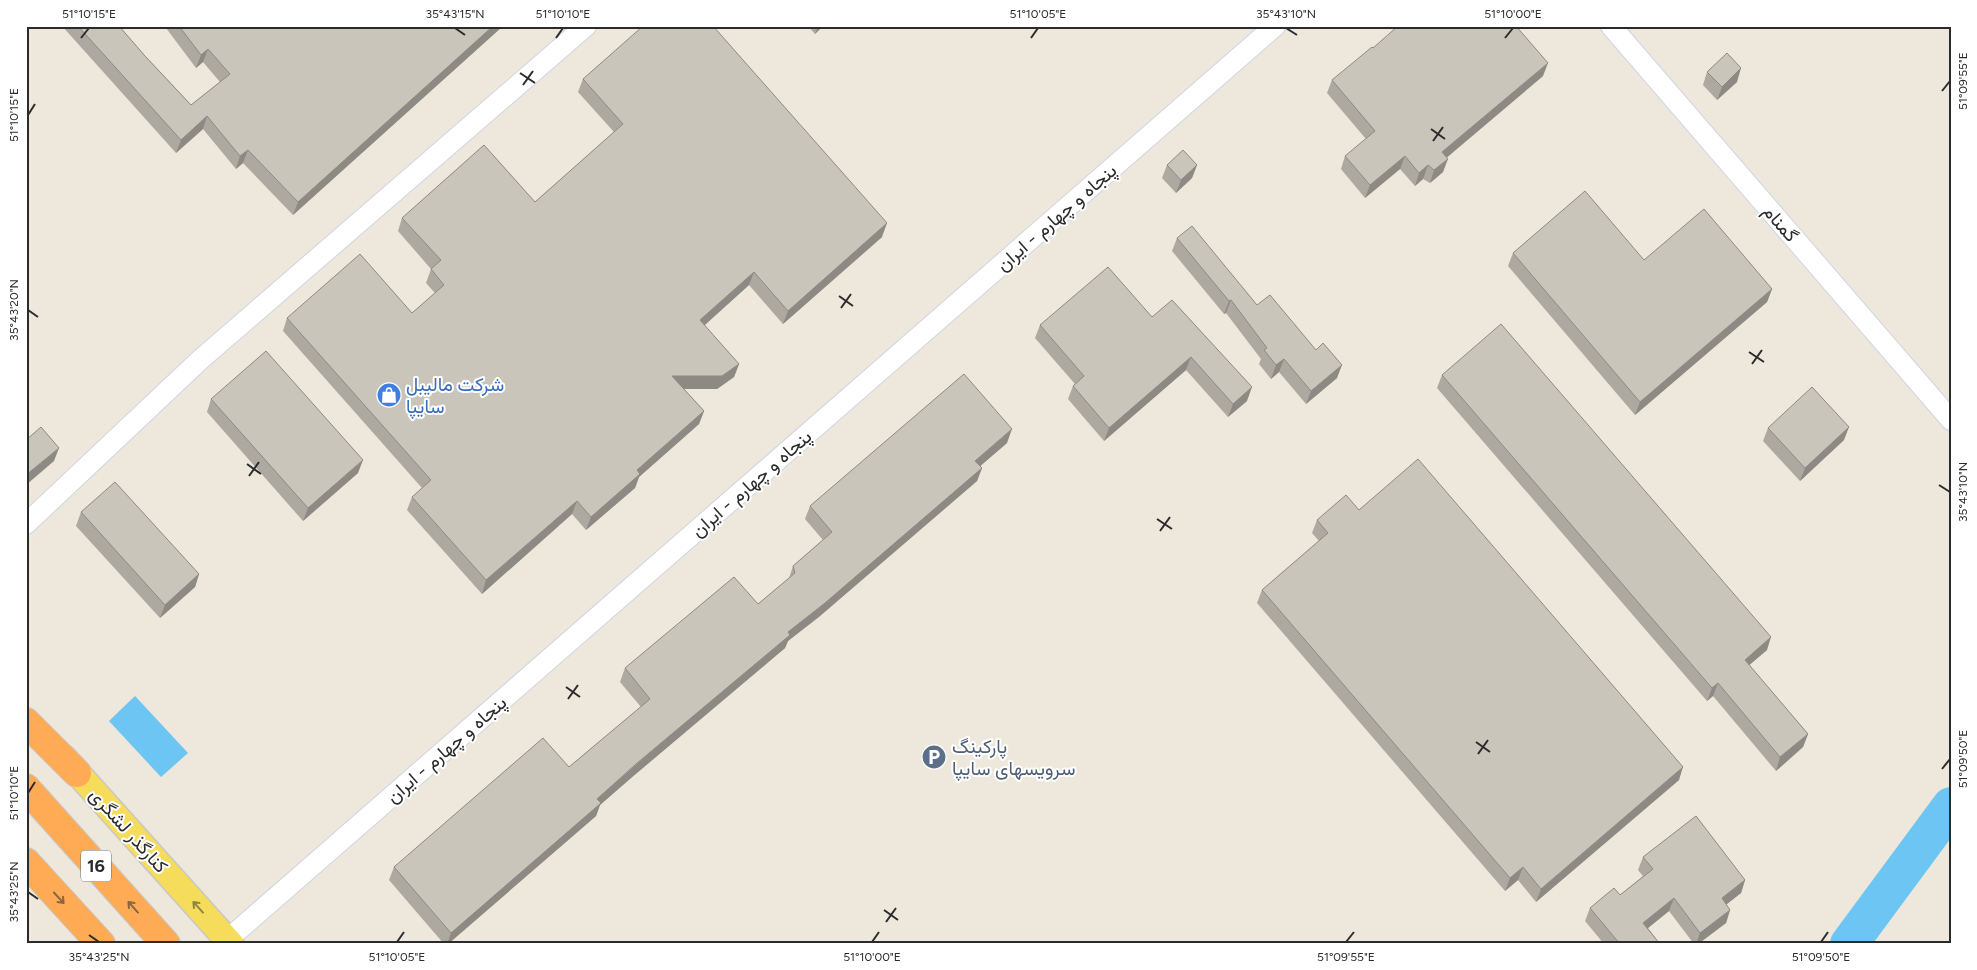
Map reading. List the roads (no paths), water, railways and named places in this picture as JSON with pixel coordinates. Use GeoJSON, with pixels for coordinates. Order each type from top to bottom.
{"type":"FeatureCollection","features":[{"type":"Feature","properties":{"kind":"highway"},"geometry":{"type":"LineString","coordinates":[[26,722],[77,773]]}},
{"type":"Feature","properties":{"kind":"highway","name":"16"},"geometry":{"type":"LineString","coordinates":[[26,788],[166,944]]}},
{"type":"Feature","properties":{"kind":"highway","name":"16"},"geometry":{"type":"LineString","coordinates":[[26,862],[101,944]]}},
{"type":"Feature","properties":{"kind":"main road","name":"کنارگذر لشگری"},"geometry":{"type":"LineString","coordinates":[[26,716],[229,942]]}},
{"type":"Feature","properties":{"kind":"lane"},"geometry":{"type":"LineString","coordinates":[[26,524],[201,359],[586,26]]}},
{"type":"Feature","properties":{"kind":"lane","name":"پنجاه و چهارم - ایران"},"geometry":{"type":"LineString","coordinates":[[229,942],[1274,26]]}},
{"type":"Feature","properties":{"kind":"lane","name":"گمنام"},"geometry":{"type":"LineString","coordinates":[[1611,26],[1951,420]]}},
{"type":"Feature","properties":{"kind":"water"},"geometry":{"type":"Polygon","coordinates":[[[135,696],[188,753],[161,777],[109,721],[135,696]]]}},
{"type":"Feature","properties":{"kind":"waterway"},"geometry":{"type":"LineString","coordinates":[[1849,944],[1951,806]]}},
{"type":"Feature","properties":{"kind":"place","name":"شرکت مالیبل سایپا"},"geometry":{"type":"Point","coordinates":[389,395]}},
{"type":"Feature","properties":{"kind":"place","name":"پارکینگ سرویسهای سایپا"},"geometry":{"type":"Point","coordinates":[934,757]}}]}
